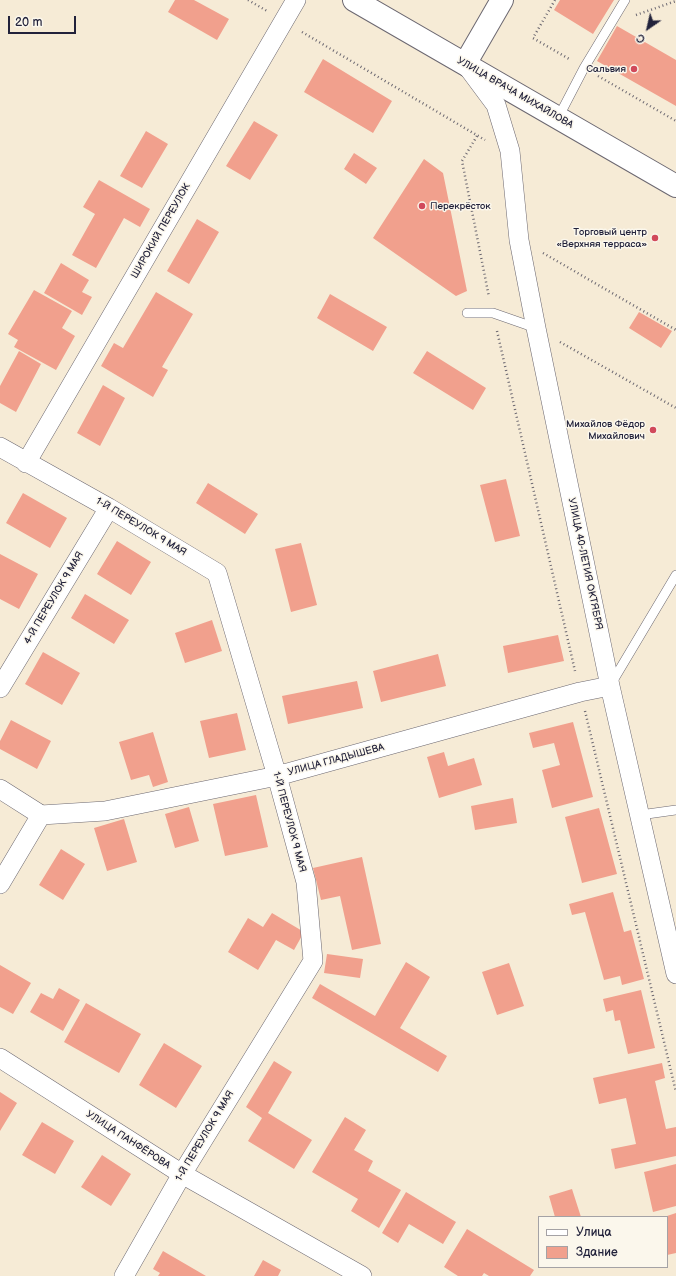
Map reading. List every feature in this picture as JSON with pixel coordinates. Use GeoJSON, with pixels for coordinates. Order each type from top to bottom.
{"type":"FeatureCollection","features":[{"type":"Feature","properties":{"kind":"main road","name":"УЛИЦА ВРАЧА МИХАЙЛОВА"},"geometry":{"type":"LineString","coordinates":[[354,0],[676,186]]}},
{"type":"Feature","properties":{"kind":"main road"},"geometry":{"type":"LineString","coordinates":[[465,64],[502,0]]}},
{"type":"Feature","properties":{"kind":"street","name":"ШИРОКИЙ ПЕРЕУЛОК"},"geometry":{"type":"LineString","coordinates":[[26,463],[296,0]]}},
{"type":"Feature","properties":{"kind":"street","name":"УЛИЦА 40-ЛЕТИЯ ОКТЯБРЯ"},"geometry":{"type":"LineString","coordinates":[[465,64],[496,105],[510,151],[519,240],[536,328],[610,686],[640,815],[672,938],[676,974]]}},
{"type":"Feature","properties":{"kind":"street","name":"1-Й ПЕРЕУЛОК 9 МАЯ"},"geometry":{"type":"LineString","coordinates":[[0,448],[109,508],[217,573],[277,776],[306,882],[313,961],[182,1174],[124,1276]]}},
{"type":"Feature","properties":{"kind":"street","name":"4-Й ПЕРЕУЛОК 9 МАЯ"},"geometry":{"type":"LineString","coordinates":[[0,688],[109,508]]}},
{"type":"Feature","properties":{"kind":"street","name":"УЛИЦА ГЛАДЫШЕВА"},"geometry":{"type":"LineString","coordinates":[[41,815],[105,811],[277,776],[580,692],[610,686]]}},
{"type":"Feature","properties":{"kind":"street"},"geometry":{"type":"LineString","coordinates":[[0,789],[41,815],[0,884]]}},
{"type":"Feature","properties":{"kind":"street","name":"УЛИЦА ПАНФЁРОВА"},"geometry":{"type":"LineString","coordinates":[[0,1058],[182,1174],[362,1276]]}},
{"type":"Feature","properties":{"kind":"lane"},"geometry":{"type":"LineString","coordinates":[[558,118],[584,68],[625,0]]}},
{"type":"Feature","properties":{"kind":"lane"},"geometry":{"type":"LineString","coordinates":[[467,313],[492,314],[536,328]]}},
{"type":"Feature","properties":{"kind":"lane"},"geometry":{"type":"LineString","coordinates":[[610,686],[676,576]]}},
{"type":"Feature","properties":{"kind":"lane"},"geometry":{"type":"LineString","coordinates":[[640,815],[676,810]]}},
{"type":"Feature","properties":{"kind":"path"},"geometry":{"type":"LineString","coordinates":[[554,0],[533,38],[676,121]]}},
{"type":"Feature","properties":{"kind":"path"},"geometry":{"type":"LineString","coordinates":[[611,23],[676,1]]}},
{"type":"Feature","properties":{"kind":"path"},"geometry":{"type":"LineString","coordinates":[[284,21],[477,136],[510,151]]}},
{"type":"Feature","properties":{"kind":"path"},"geometry":{"type":"LineString","coordinates":[[477,136],[462,161],[492,314],[580,692],[676,1092]]}},
{"type":"Feature","properties":{"kind":"path"},"geometry":{"type":"LineString","coordinates":[[519,240],[676,330]]}},
{"type":"Feature","properties":{"kind":"path"},"geometry":{"type":"LineString","coordinates":[[536,328],[676,408]]}},
{"type":"Feature","properties":{"kind":"building"},"geometry":{"type":"Polygon","coordinates":[[[175,0],[194,0],[229,19],[217,40],[168,12],[175,0]]]}},
{"type":"Feature","properties":{"kind":"building"},"geometry":{"type":"Polygon","coordinates":[[[560,0],[614,0],[593,34],[554,10],[560,0]]]}},
{"type":"Feature","properties":{"kind":"building"},"geometry":{"type":"Polygon","coordinates":[[[617,26],[676,60],[676,106],[597,61],[617,26]]]}},
{"type":"Feature","properties":{"kind":"building"},"geometry":{"type":"Polygon","coordinates":[[[323,59],[392,101],[373,133],[304,92],[323,59]]]}},
{"type":"Feature","properties":{"kind":"building"},"geometry":{"type":"Polygon","coordinates":[[[254,121],[278,135],[250,180],[226,166],[254,121]]]}},
{"type":"Feature","properties":{"kind":"building"},"geometry":{"type":"Polygon","coordinates":[[[146,131],[168,144],[142,188],[120,176],[146,131]]]}},
{"type":"Feature","properties":{"kind":"building"},"geometry":{"type":"Polygon","coordinates":[[[354,153],[377,168],[366,184],[344,169],[354,153]]]}},
{"type":"Feature","properties":{"kind":"building","name":"Перекрёсток"},"geometry":{"type":"Polygon","coordinates":[[[424,159],[443,173],[467,291],[456,296],[373,238],[424,159]]]}},
{"type":"Feature","properties":{"kind":"building"},"geometry":{"type":"Polygon","coordinates":[[[99,180],[150,209],[140,227],[124,218],[96,268],[72,255],[95,214],[83,207],[99,180]]]}},
{"type":"Feature","properties":{"kind":"building"},"geometry":{"type":"Polygon","coordinates":[[[197,219],[219,232],[189,284],[167,271],[197,219]]]}},
{"type":"Feature","properties":{"kind":"building"},"geometry":{"type":"Polygon","coordinates":[[[61,263],[89,280],[82,292],[92,297],[82,315],[44,293],[61,263]]]}},
{"type":"Feature","properties":{"kind":"building"},"geometry":{"type":"Polygon","coordinates":[[[34,290],[72,311],[62,328],[75,336],[56,370],[14,347],[18,340],[8,334],[34,290]]]}},
{"type":"Feature","properties":{"kind":"building"},"geometry":{"type":"Polygon","coordinates":[[[156,292],[193,314],[162,367],[168,370],[153,397],[101,366],[114,343],[123,348],[156,292]]]}},
{"type":"Feature","properties":{"kind":"building"},"geometry":{"type":"Polygon","coordinates":[[[330,294],[387,327],[373,351],[317,318],[330,294]]]}},
{"type":"Feature","properties":{"kind":"building"},"geometry":{"type":"Polygon","coordinates":[[[639,312],[672,331],[661,348],[629,328],[639,312]]]}},
{"type":"Feature","properties":{"kind":"building"},"geometry":{"type":"Polygon","coordinates":[[[19,351],[41,364],[16,412],[0,403],[0,386],[19,351]]]}},
{"type":"Feature","properties":{"kind":"building"},"geometry":{"type":"Polygon","coordinates":[[[427,351],[486,388],[473,410],[413,373],[427,351]]]}},
{"type":"Feature","properties":{"kind":"building"},"geometry":{"type":"Polygon","coordinates":[[[103,385],[125,398],[100,446],[77,433],[103,385]]]}},
{"type":"Feature","properties":{"kind":"building"},"geometry":{"type":"Polygon","coordinates":[[[506,479],[520,536],[495,542],[480,485],[506,479]]]}},
{"type":"Feature","properties":{"kind":"building"},"geometry":{"type":"Polygon","coordinates":[[[208,483],[258,514],[245,534],[196,503],[208,483]]]}},
{"type":"Feature","properties":{"kind":"building"},"geometry":{"type":"Polygon","coordinates":[[[23,493],[67,518],[50,548],[6,523],[23,493]]]}},
{"type":"Feature","properties":{"kind":"building"},"geometry":{"type":"Polygon","coordinates":[[[117,541],[151,562],[131,595],[97,574],[117,541]]]}},
{"type":"Feature","properties":{"kind":"building"},"geometry":{"type":"Polygon","coordinates":[[[301,543],[317,605],[291,612],[275,549],[301,543]]]}},
{"type":"Feature","properties":{"kind":"building"},"geometry":{"type":"Polygon","coordinates":[[[0,554],[38,574],[19,609],[0,599],[0,554]]]}},
{"type":"Feature","properties":{"kind":"building"},"geometry":{"type":"Polygon","coordinates":[[[85,594],[129,620],[114,644],[71,618],[85,594]]]}},
{"type":"Feature","properties":{"kind":"building"},"geometry":{"type":"Polygon","coordinates":[[[212,620],[222,651],[185,663],[175,633],[212,620]]]}},
{"type":"Feature","properties":{"kind":"building"},"geometry":{"type":"Polygon","coordinates":[[[558,635],[564,661],[508,673],[503,646],[558,635]]]}},
{"type":"Feature","properties":{"kind":"building"},"geometry":{"type":"Polygon","coordinates":[[[43,652],[80,673],[62,705],[25,684],[43,652]]]}},
{"type":"Feature","properties":{"kind":"building"},"geometry":{"type":"Polygon","coordinates":[[[438,654],[446,686],[381,702],[373,671],[438,654]]]}},
{"type":"Feature","properties":{"kind":"building"},"geometry":{"type":"Polygon","coordinates":[[[357,681],[363,708],[288,724],[282,696],[357,681]]]}},
{"type":"Feature","properties":{"kind":"building"},"geometry":{"type":"Polygon","coordinates":[[[237,713],[246,750],[209,758],[200,721],[237,713]]]}},
{"type":"Feature","properties":{"kind":"building"},"geometry":{"type":"Polygon","coordinates":[[[11,720],[51,741],[37,769],[0,749],[0,741],[11,720]]]}},
{"type":"Feature","properties":{"kind":"building"},"geometry":{"type":"Polygon","coordinates":[[[573,722],[593,797],[552,808],[542,770],[560,765],[554,743],[533,748],[529,733],[573,722]]]}},
{"type":"Feature","properties":{"kind":"building"},"geometry":{"type":"Polygon","coordinates":[[[153,732],[168,782],[153,787],[149,775],[131,780],[119,742],[153,732]]]}},
{"type":"Feature","properties":{"kind":"building"},"geometry":{"type":"Polygon","coordinates":[[[444,752],[448,766],[474,758],[482,785],[439,798],[427,757],[444,752]]]}},
{"type":"Feature","properties":{"kind":"building"},"geometry":{"type":"Polygon","coordinates":[[[256,795],[268,847],[225,856],[213,804],[256,795]]]}},
{"type":"Feature","properties":{"kind":"building"},"geometry":{"type":"Polygon","coordinates":[[[513,798],[517,823],[475,830],[471,806],[513,798]]]}},
{"type":"Feature","properties":{"kind":"building"},"geometry":{"type":"Polygon","coordinates":[[[189,807],[199,841],[175,848],[165,814],[189,807]]]}},
{"type":"Feature","properties":{"kind":"building"},"geometry":{"type":"Polygon","coordinates":[[[599,808],[617,874],[582,883],[565,817],[599,808]]]}},
{"type":"Feature","properties":{"kind":"building"},"geometry":{"type":"Polygon","coordinates":[[[124,819],[137,862],[107,871],[94,828],[124,819]]]}},
{"type":"Feature","properties":{"kind":"building"},"geometry":{"type":"Polygon","coordinates":[[[61,849],[85,864],[63,900],[39,885],[61,849]]]}},
{"type":"Feature","properties":{"kind":"building"},"geometry":{"type":"Polygon","coordinates":[[[362,857],[381,944],[352,950],[340,896],[321,900],[313,868],[362,857]]]}},
{"type":"Feature","properties":{"kind":"building"},"geometry":{"type":"Polygon","coordinates":[[[613,892],[624,932],[631,930],[644,979],[622,985],[620,976],[604,980],[585,912],[572,915],[569,904],[613,892]]]}},
{"type":"Feature","properties":{"kind":"building"},"geometry":{"type":"Polygon","coordinates":[[[272,913],[304,932],[294,950],[276,940],[258,970],[228,952],[248,918],[263,927],[272,913]]]}},
{"type":"Feature","properties":{"kind":"building"},"geometry":{"type":"Polygon","coordinates":[[[327,954],[363,959],[360,978],[324,973],[327,954]]]}},
{"type":"Feature","properties":{"kind":"building"},"geometry":{"type":"Polygon","coordinates":[[[406,962],[430,977],[400,1028],[447,1056],[438,1072],[312,998],[320,984],[375,1016],[406,962]]]}},
{"type":"Feature","properties":{"kind":"building"},"geometry":{"type":"Polygon","coordinates":[[[509,963],[524,1006],[497,1015],[482,972],[509,963]]]}},
{"type":"Feature","properties":{"kind":"building"},"geometry":{"type":"Polygon","coordinates":[[[0,965],[31,983],[13,1014],[0,1007],[0,965]]]}},
{"type":"Feature","properties":{"kind":"building"},"geometry":{"type":"Polygon","coordinates":[[[59,988],[80,1000],[63,1031],[30,1012],[41,993],[53,999],[59,988]]]}},
{"type":"Feature","properties":{"kind":"building"},"geometry":{"type":"Polygon","coordinates":[[[641,990],[655,1048],[628,1054],[620,1020],[615,1021],[613,1010],[606,1012],[603,999],[641,990]]]}},
{"type":"Feature","properties":{"kind":"building"},"geometry":{"type":"Polygon","coordinates":[[[86,1003],[141,1034],[119,1073],[64,1042],[86,1003]]]}},
{"type":"Feature","properties":{"kind":"building"},"geometry":{"type":"Polygon","coordinates":[[[164,1043],[202,1066],[176,1108],[139,1085],[164,1043]]]}},
{"type":"Feature","properties":{"kind":"building"},"geometry":{"type":"Polygon","coordinates":[[[274,1061],[292,1072],[268,1113],[312,1140],[294,1169],[248,1141],[262,1118],[246,1107],[274,1061]]]}},
{"type":"Feature","properties":{"kind":"building"},"geometry":{"type":"Polygon","coordinates":[[[662,1063],[665,1078],[655,1081],[666,1129],[676,1127],[676,1156],[615,1169],[611,1149],[636,1144],[626,1098],[599,1104],[593,1078],[662,1063]]]}},
{"type":"Feature","properties":{"kind":"building"},"geometry":{"type":"Polygon","coordinates":[[[0,1092],[17,1103],[0,1131],[0,1092]]]}},
{"type":"Feature","properties":{"kind":"building"},"geometry":{"type":"Polygon","coordinates":[[[345,1117],[366,1130],[354,1150],[373,1161],[368,1171],[401,1190],[379,1228],[351,1211],[358,1199],[312,1172],[345,1117]]]}},
{"type":"Feature","properties":{"kind":"building"},"geometry":{"type":"Polygon","coordinates":[[[42,1122],[74,1141],[55,1174],[22,1155],[42,1122]]]}},
{"type":"Feature","properties":{"kind":"building"},"geometry":{"type":"Polygon","coordinates":[[[102,1155],[131,1174],[111,1206],[81,1187],[102,1155]]]}},
{"type":"Feature","properties":{"kind":"building"},"geometry":{"type":"Polygon","coordinates":[[[676,1164],[676,1206],[653,1212],[644,1172],[676,1164]]]}},
{"type":"Feature","properties":{"kind":"building"},"geometry":{"type":"Polygon","coordinates":[[[572,1189],[581,1216],[555,1216],[549,1196],[572,1189]]]}},
{"type":"Feature","properties":{"kind":"building"},"geometry":{"type":"Polygon","coordinates":[[[406,1192],[456,1222],[443,1244],[409,1224],[398,1243],[382,1233],[406,1192]]]}},
{"type":"Feature","properties":{"kind":"building"},"geometry":{"type":"Polygon","coordinates":[[[676,1213],[676,1253],[668,1255],[668,1216],[676,1213]]]}},
{"type":"Feature","properties":{"kind":"building"},"geometry":{"type":"Polygon","coordinates":[[[467,1229],[534,1270],[530,1276],[489,1276],[484,1273],[482,1276],[458,1276],[444,1267],[467,1229]]]}},
{"type":"Feature","properties":{"kind":"building"},"geometry":{"type":"Polygon","coordinates":[[[163,1251],[206,1276],[158,1276],[160,1273],[153,1269],[163,1251]]]}},
{"type":"Feature","properties":{"kind":"building"},"geometry":{"type":"Polygon","coordinates":[[[263,1260],[281,1270],[278,1276],[254,1276],[263,1260]]]}},
{"type":"Feature","properties":{"kind":"place","name":"Сальвия"},"geometry":{"type":"Point","coordinates":[634,69]}},
{"type":"Feature","properties":{"kind":"place","name":"Перекрёсток"},"geometry":{"type":"Point","coordinates":[422,206]}},
{"type":"Feature","properties":{"kind":"place","name":"Торговый центр «Верхняя терраса»"},"geometry":{"type":"Point","coordinates":[655,238]}},
{"type":"Feature","properties":{"kind":"place","name":"Михайлов Фёдор Михайлович"},"geometry":{"type":"Point","coordinates":[653,430]}}]}
